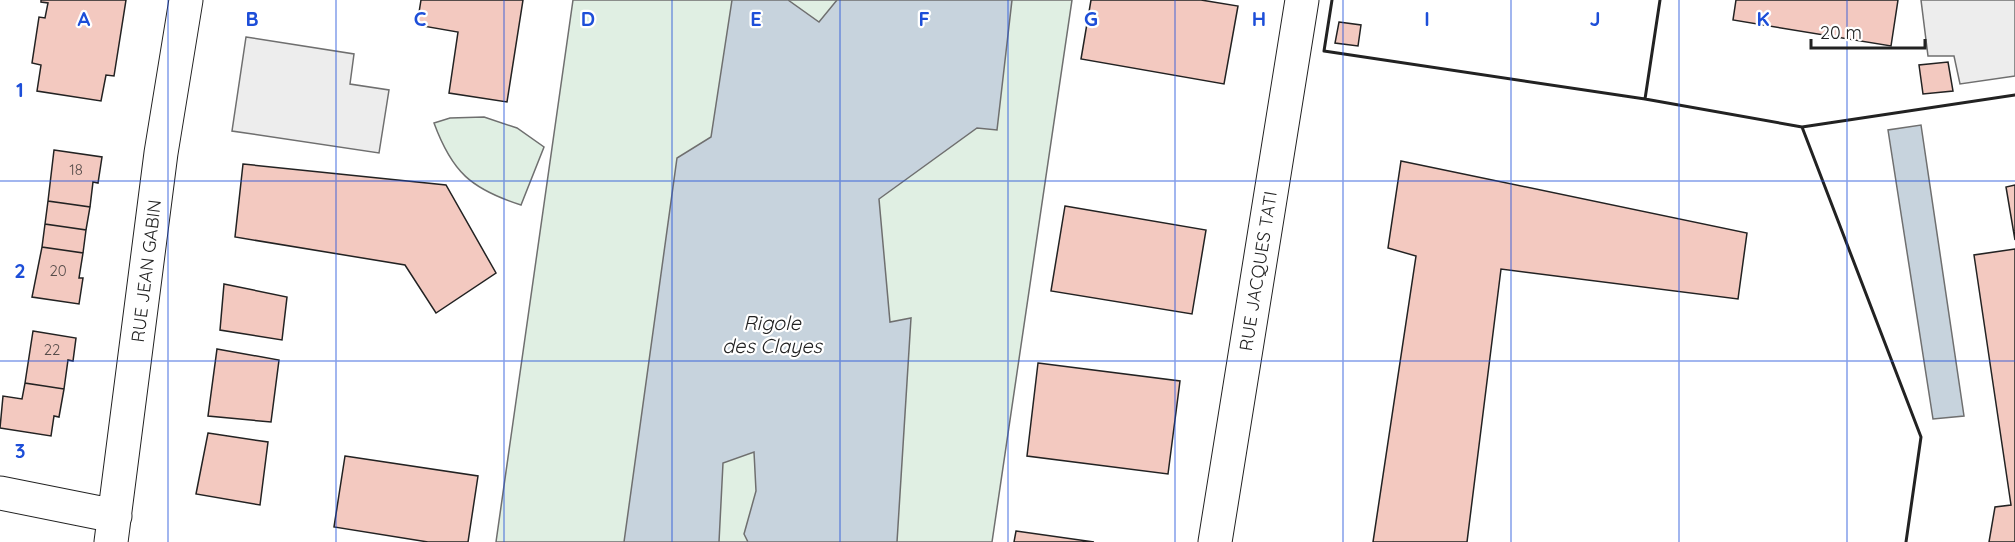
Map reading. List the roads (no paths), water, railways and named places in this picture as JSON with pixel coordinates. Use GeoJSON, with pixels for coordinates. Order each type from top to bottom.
{"type":"FeatureCollection","features":[{"type":"Feature","properties":{"kind":"street","name":"RUE JEAN GABIN"},"geometry":{"type":"LineString","coordinates":[[113,529],[160,153],[186,0]]}},
{"type":"Feature","properties":{"kind":"street","name":"RUE JACQUES TATI"},"geometry":{"type":"LineString","coordinates":[[1215,542],[1302,0]]}},
{"type":"Feature","properties":{"kind":"street"},"geometry":{"type":"LineString","coordinates":[[0,493],[113,529]]}},
{"type":"Feature","properties":{"kind":"water","name":"Rigole des Clayes"},"geometry":{"type":"Polygon","coordinates":[[[732,0],[788,0],[819,22],[837,0],[1012,0],[997,130],[977,128],[879,199],[890,322],[911,318],[897,542],[748,542],[744,534],[756,491],[754,452],[723,463],[719,542],[624,542],[677,158],[711,137],[732,0]]]}},
{"type":"Feature","properties":{"kind":"water"},"geometry":{"type":"Polygon","coordinates":[[[1921,125],[1964,416],[1933,419],[1888,130],[1921,125]]]}}]}
